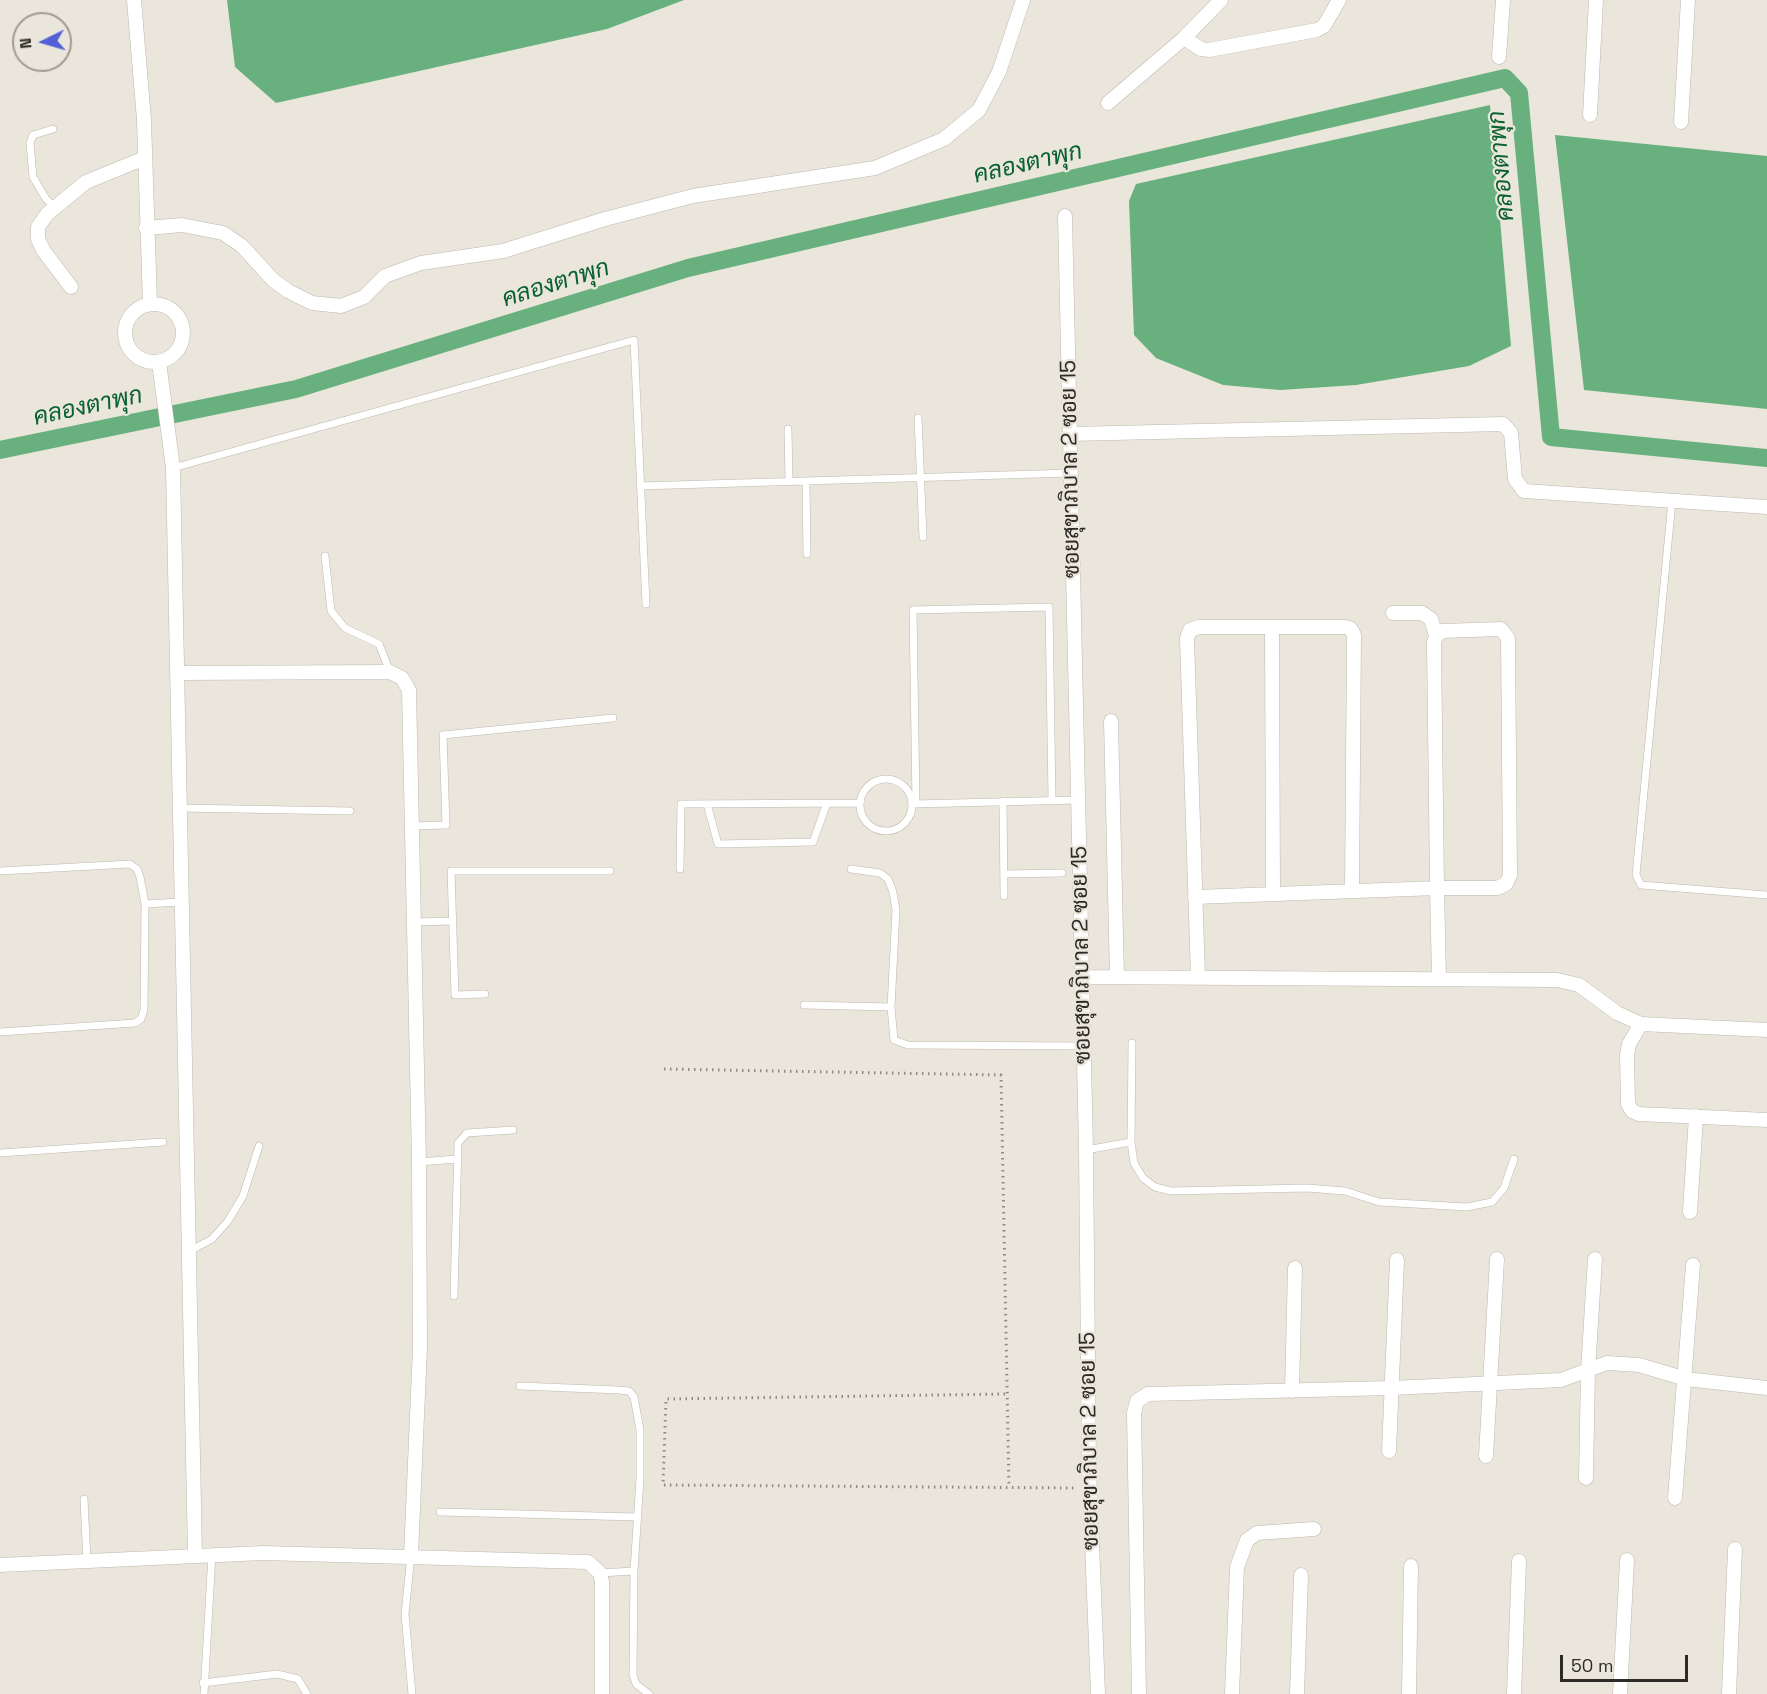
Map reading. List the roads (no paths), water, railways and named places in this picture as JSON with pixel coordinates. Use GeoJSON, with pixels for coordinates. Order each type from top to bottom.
{"type":"FeatureCollection","features":[{"type":"Feature","properties":{"kind":"street"},"geometry":{"type":"LineString","coordinates":[[134,0],[145,158],[150,304]]}},
{"type":"Feature","properties":{"kind":"street"},"geometry":{"type":"LineString","coordinates":[[146,228],[182,225],[224,233],[242,246],[273,280],[288,291],[312,303],[342,306],[364,297],[385,276],[421,263],[503,252],[605,219],[693,196],[875,168],[944,139],[979,110],[999,72],[1023,0]]}},
{"type":"Feature","properties":{"kind":"street"},"geometry":{"type":"LineString","coordinates":[[1108,103],[1184,38],[1221,0]]}},
{"type":"Feature","properties":{"kind":"street"},"geometry":{"type":"LineString","coordinates":[[1184,38],[1201,49],[1209,50],[1317,30],[1324,26],[1339,0]]}},
{"type":"Feature","properties":{"kind":"street"},"geometry":{"type":"LineString","coordinates":[[1499,57],[1503,0]]}},
{"type":"Feature","properties":{"kind":"street"},"geometry":{"type":"LineString","coordinates":[[1590,115],[1596,0]]}},
{"type":"Feature","properties":{"kind":"street"},"geometry":{"type":"LineString","coordinates":[[1681,122],[1688,0]]}},
{"type":"Feature","properties":{"kind":"street"},"geometry":{"type":"LineString","coordinates":[[71,287],[38,239],[38,227],[55,207],[86,182],[145,158]]}},
{"type":"Feature","properties":{"kind":"street","name":"ซอยสุขาภิบาล 2 ซอย 15"},"geometry":{"type":"LineString","coordinates":[[1065,216],[1086,1150],[1089,1488],[1098,1694]]}},
{"type":"Feature","properties":{"kind":"street"},"geometry":{"type":"LineString","coordinates":[[150,304],[160,304],[177,315],[183,334],[176,353],[159,362],[139,358],[127,342],[127,322],[133,314],[150,304]]}},
{"type":"Feature","properties":{"kind":"street"},"geometry":{"type":"LineString","coordinates":[[159,362],[166,400],[173,468],[195,1555]]}},
{"type":"Feature","properties":{"kind":"street"},"geometry":{"type":"LineString","coordinates":[[1070,434],[1503,424],[1511,433],[1515,479],[1524,491],[1767,507]]}},
{"type":"Feature","properties":{"kind":"street"},"geometry":{"type":"LineString","coordinates":[[1393,613],[1422,613],[1431,619],[1436,636],[1439,979]]}},
{"type":"Feature","properties":{"kind":"street"},"geometry":{"type":"LineString","coordinates":[[1198,978],[1187,638],[1190,630],[1199,627],[1350,628],[1354,635],[1352,891]]}},
{"type":"Feature","properties":{"kind":"street"},"geometry":{"type":"LineString","coordinates":[[1272,627],[1273,894]]}},
{"type":"Feature","properties":{"kind":"street"},"geometry":{"type":"LineString","coordinates":[[1195,897],[1497,888],[1506,884],[1510,874],[1508,638],[1501,629],[1442,631],[1436,636]]}},
{"type":"Feature","properties":{"kind":"street"},"geometry":{"type":"LineString","coordinates":[[178,673],[396,672],[409,690],[419,1162],[420,1347],[411,1555]]}},
{"type":"Feature","properties":{"kind":"street"},"geometry":{"type":"LineString","coordinates":[[1111,721],[1117,977]]}},
{"type":"Feature","properties":{"kind":"street"},"geometry":{"type":"LineString","coordinates":[[1082,977],[1557,980],[1579,985],[1617,1013],[1641,1024],[1767,1030]]}},
{"type":"Feature","properties":{"kind":"street"},"geometry":{"type":"LineString","coordinates":[[1641,1024],[1629,1044],[1628,1104],[1632,1111],[1639,1114],[1767,1120]]}},
{"type":"Feature","properties":{"kind":"street"},"geometry":{"type":"LineString","coordinates":[[1690,1212],[1696,1116]]}},
{"type":"Feature","properties":{"kind":"street"},"geometry":{"type":"LineString","coordinates":[[1486,1456],[1497,1259]]}},
{"type":"Feature","properties":{"kind":"street"},"geometry":{"type":"LineString","coordinates":[[1586,1478],[1588,1370],[1595,1259]]}},
{"type":"Feature","properties":{"kind":"street"},"geometry":{"type":"LineString","coordinates":[[1389,1451],[1397,1260]]}},
{"type":"Feature","properties":{"kind":"street"},"geometry":{"type":"LineString","coordinates":[[1675,1498],[1693,1265]]}},
{"type":"Feature","properties":{"kind":"street"},"geometry":{"type":"LineString","coordinates":[[1292,1391],[1295,1268]]}},
{"type":"Feature","properties":{"kind":"street"},"geometry":{"type":"LineString","coordinates":[[1140,1694],[1134,1413],[1137,1401],[1148,1394],[1391,1388],[1561,1380],[1607,1363],[1639,1365],[1686,1378],[1767,1388]]}},
{"type":"Feature","properties":{"kind":"street"},"geometry":{"type":"LineString","coordinates":[[1232,1694],[1237,1567],[1247,1540],[1257,1533],[1314,1529]]}},
{"type":"Feature","properties":{"kind":"street"},"geometry":{"type":"LineString","coordinates":[[1729,1694],[1735,1549]]}},
{"type":"Feature","properties":{"kind":"street"},"geometry":{"type":"LineString","coordinates":[[0,1565],[212,1554],[411,1555],[588,1562],[600,1573],[602,1694]]}},
{"type":"Feature","properties":{"kind":"street"},"geometry":{"type":"LineString","coordinates":[[1620,1694],[1627,1560]]}},
{"type":"Feature","properties":{"kind":"street"},"geometry":{"type":"LineString","coordinates":[[1514,1694],[1519,1561]]}},
{"type":"Feature","properties":{"kind":"street"},"geometry":{"type":"LineString","coordinates":[[1409,1694],[1411,1566]]}},
{"type":"Feature","properties":{"kind":"street"},"geometry":{"type":"LineString","coordinates":[[1297,1694],[1301,1575]]}},
{"type":"Feature","properties":{"kind":"lane"},"geometry":{"type":"LineString","coordinates":[[53,129],[33,135],[30,143],[33,177],[45,199],[55,207]]}},
{"type":"Feature","properties":{"kind":"lane"},"geometry":{"type":"LineString","coordinates":[[173,468],[634,340],[646,604]]}},
{"type":"Feature","properties":{"kind":"lane"},"geometry":{"type":"LineString","coordinates":[[918,418],[923,537]]}},
{"type":"Feature","properties":{"kind":"lane"},"geometry":{"type":"LineString","coordinates":[[788,429],[789,481]]}},
{"type":"Feature","properties":{"kind":"lane"},"geometry":{"type":"LineString","coordinates":[[640,486],[1071,473]]}},
{"type":"Feature","properties":{"kind":"lane"},"geometry":{"type":"LineString","coordinates":[[806,481],[807,554]]}},
{"type":"Feature","properties":{"kind":"lane"},"geometry":{"type":"LineString","coordinates":[[1672,499],[1636,876],[1641,885],[1767,895]]}},
{"type":"Feature","properties":{"kind":"lane"},"geometry":{"type":"LineString","coordinates":[[325,556],[331,611],[345,628],[379,644],[385,653],[390,672]]}},
{"type":"Feature","properties":{"kind":"lane"},"geometry":{"type":"LineString","coordinates":[[914,803],[903,786],[888,779],[880,779],[866,788],[860,803],[864,819],[869,825],[886,831],[902,825],[908,818],[914,803],[913,610],[1049,607],[1052,800]]}},
{"type":"Feature","properties":{"kind":"lane"},"geometry":{"type":"LineString","coordinates":[[412,826],[446,825],[443,735],[613,718]]}},
{"type":"Feature","properties":{"kind":"lane"},"geometry":{"type":"LineString","coordinates":[[914,803],[1078,800]]}},
{"type":"Feature","properties":{"kind":"lane"},"geometry":{"type":"LineString","coordinates":[[1003,801],[1004,896]]}},
{"type":"Feature","properties":{"kind":"lane"},"geometry":{"type":"LineString","coordinates":[[706,804],[718,844],[813,842],[827,803]]}},
{"type":"Feature","properties":{"kind":"lane"},"geometry":{"type":"LineString","coordinates":[[680,869],[681,804],[860,803]]}},
{"type":"Feature","properties":{"kind":"lane"},"geometry":{"type":"LineString","coordinates":[[180,808],[350,811]]}},
{"type":"Feature","properties":{"kind":"lane"},"geometry":{"type":"LineString","coordinates":[[0,871],[130,864],[137,869],[145,904],[144,1010],[141,1018],[135,1023],[0,1032]]}},
{"type":"Feature","properties":{"kind":"lane"},"geometry":{"type":"LineString","coordinates":[[851,869],[880,873],[888,879],[893,892],[896,910],[891,1035],[899,1044],[1084,1046]]}},
{"type":"Feature","properties":{"kind":"lane"},"geometry":{"type":"LineString","coordinates":[[486,994],[455,995],[450,871],[610,871]]}},
{"type":"Feature","properties":{"kind":"lane"},"geometry":{"type":"LineString","coordinates":[[1004,874],[1062,873]]}},
{"type":"Feature","properties":{"kind":"lane"},"geometry":{"type":"LineString","coordinates":[[145,904],[180,902]]}},
{"type":"Feature","properties":{"kind":"lane"},"geometry":{"type":"LineString","coordinates":[[414,922],[452,921]]}},
{"type":"Feature","properties":{"kind":"lane"},"geometry":{"type":"LineString","coordinates":[[804,1005],[891,1007]]}},
{"type":"Feature","properties":{"kind":"lane"},"geometry":{"type":"LineString","coordinates":[[1132,1043],[1131,1142],[1134,1163],[1143,1178],[1155,1187],[1171,1191],[1307,1188],[1345,1191],[1379,1202],[1456,1206],[1492,1202],[1504,1188],[1514,1159]]}},
{"type":"Feature","properties":{"kind":"lane"},"geometry":{"type":"LineString","coordinates":[[454,1296],[458,1143],[467,1133],[513,1130]]}},
{"type":"Feature","properties":{"kind":"lane"},"geometry":{"type":"LineString","coordinates":[[0,1153],[163,1142]]}},
{"type":"Feature","properties":{"kind":"lane"},"geometry":{"type":"LineString","coordinates":[[1086,1150],[1131,1142]]}},
{"type":"Feature","properties":{"kind":"lane"},"geometry":{"type":"LineString","coordinates":[[188,1252],[212,1239],[228,1221],[243,1196],[259,1146]]}},
{"type":"Feature","properties":{"kind":"lane"},"geometry":{"type":"LineString","coordinates":[[419,1162],[457,1159]]}},
{"type":"Feature","properties":{"kind":"lane"},"geometry":{"type":"LineString","coordinates":[[520,1386],[629,1391],[638,1408],[640,1430],[634,1571],[633,1675],[636,1684],[649,1694]]}},
{"type":"Feature","properties":{"kind":"lane"},"geometry":{"type":"LineString","coordinates":[[84,1499],[87,1561]]}},
{"type":"Feature","properties":{"kind":"lane"},"geometry":{"type":"LineString","coordinates":[[440,1512],[637,1517]]}},
{"type":"Feature","properties":{"kind":"lane"},"geometry":{"type":"LineString","coordinates":[[204,1694],[212,1554]]}},
{"type":"Feature","properties":{"kind":"lane"},"geometry":{"type":"LineString","coordinates":[[411,1555],[405,1614],[412,1694]]}},
{"type":"Feature","properties":{"kind":"lane"},"geometry":{"type":"LineString","coordinates":[[600,1573],[634,1571]]}},
{"type":"Feature","properties":{"kind":"lane"},"geometry":{"type":"LineString","coordinates":[[203,1683],[277,1674],[298,1679],[307,1694]]}},
{"type":"Feature","properties":{"kind":"waterway","name":"คลองตาพุก"},"geometry":{"type":"LineString","coordinates":[[0,450],[296,389],[688,268],[1505,78],[1519,93],[1551,437],[1767,458]]}}]}
